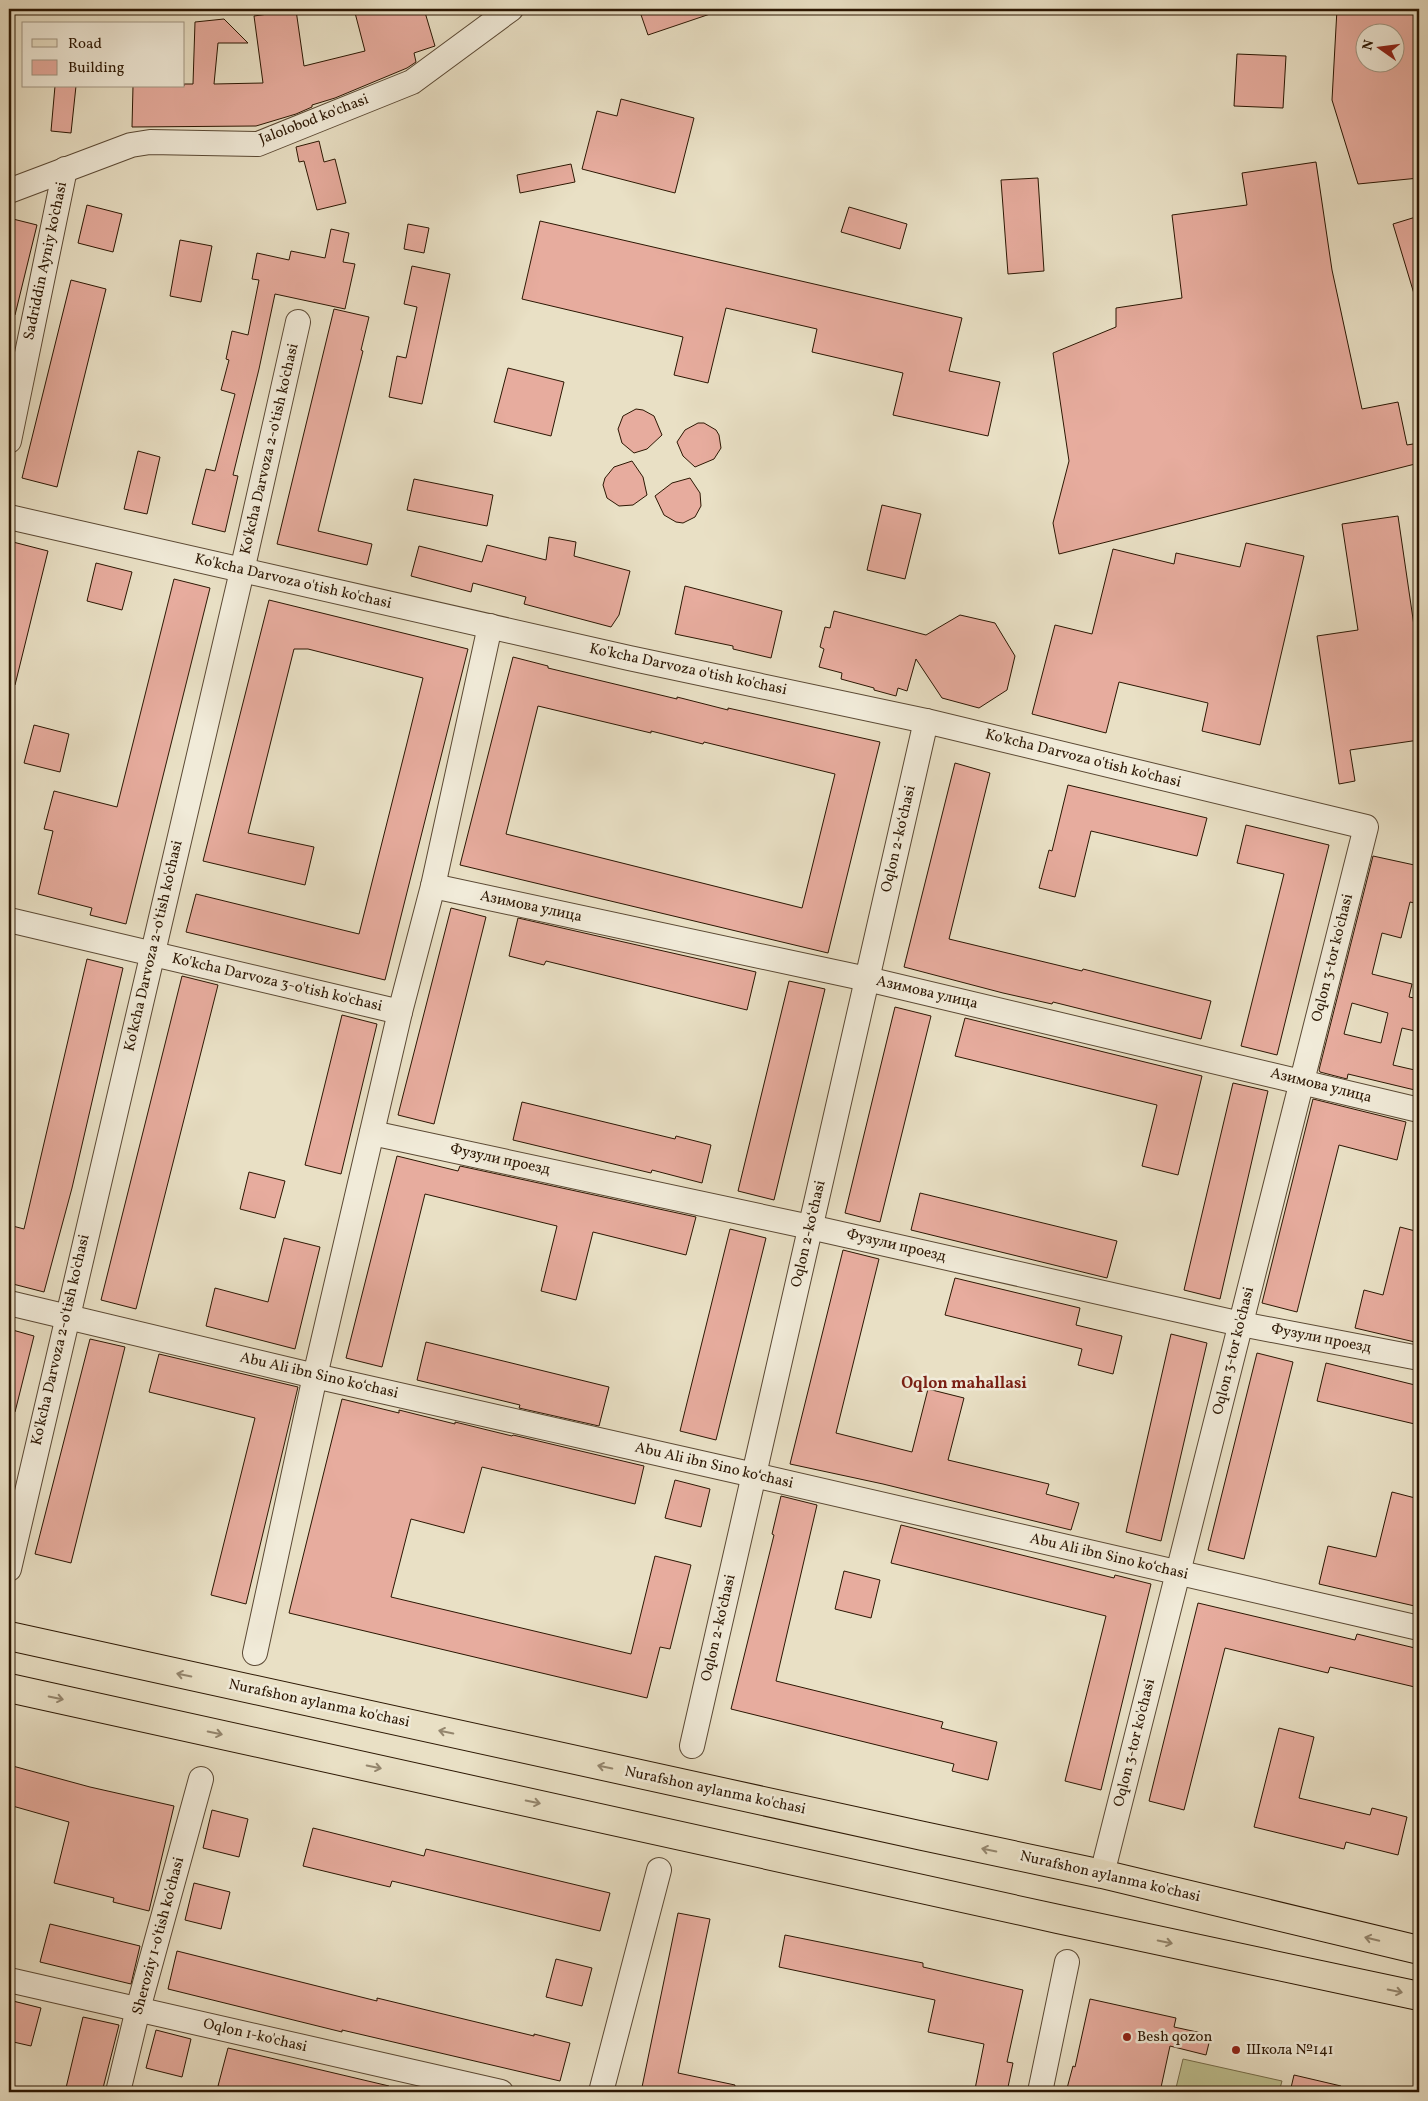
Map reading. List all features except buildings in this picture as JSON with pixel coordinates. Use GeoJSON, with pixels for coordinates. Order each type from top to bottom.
{"type":"FeatureCollection","features":[{"type":"Feature","properties":{"kind":"main road","name":"Nurafshon aylanma ko'chasi"},"geometry":{"type":"LineString","coordinates":[[9,1636],[1102,1874],[1419,1950]]}},
{"type":"Feature","properties":{"kind":"main road"},"geometry":{"type":"LineString","coordinates":[[9,1688],[1049,1917],[1419,1996]]}},
{"type":"Feature","properties":{"kind":"street","name":"Jalolobod ko'chasi"},"geometry":{"type":"LineString","coordinates":[[9,190],[131,145],[150,142],[258,144],[412,82],[511,9]]}},
{"type":"Feature","properties":{"kind":"street","name":"Sadriddin Ayniy ko'chasi"},"geometry":{"type":"LineString","coordinates":[[9,441],[65,170]]}},
{"type":"Feature","properties":{"kind":"street","name":"Ko'kcha Darvoza 2-o'tish ko'chasi"},"geometry":{"type":"LineString","coordinates":[[9,1569],[242,571],[298,322]]}},
{"type":"Feature","properties":{"kind":"street","name":"Ko'kcha Darvoza o'tish ko'chasi"},"geometry":{"type":"LineString","coordinates":[[9,517],[629,658],[926,721],[1366,828]]}},
{"type":"Feature","properties":{"kind":"street"},"geometry":{"type":"LineString","coordinates":[[254,1653],[315,1376],[400,1012],[433,886],[490,626]]}},
{"type":"Feature","properties":{"kind":"street","name":"Oqlon 2-ko‘chasi"},"geometry":{"type":"LineString","coordinates":[[692,1746],[926,721]]}},
{"type":"Feature","properties":{"kind":"street","name":"Oqlon 3-tor ko'chasi"},"geometry":{"type":"LineString","coordinates":[[1102,1874],[1366,828]]}},
{"type":"Feature","properties":{"kind":"street","name":"Азимова улица"},"geometry":{"type":"LineString","coordinates":[[433,886],[867,979],[1419,1110]]}},
{"type":"Feature","properties":{"kind":"street","name":"Ko'kcha Darvoza 3-o'tish ko'chasi"},"geometry":{"type":"LineString","coordinates":[[9,920],[400,1012]]}},
{"type":"Feature","properties":{"kind":"street","name":"Фузули проезд"},"geometry":{"type":"LineString","coordinates":[[372,1133],[810,1227],[1241,1324],[1419,1358]]}},
{"type":"Feature","properties":{"kind":"street","name":"Abu Ali ibn Sino koʻchasi"},"geometry":{"type":"LineString","coordinates":[[9,1303],[315,1376],[1419,1628]]}},
{"type":"Feature","properties":{"kind":"street","name":"Sheroziy 1-o'tish ko'chasi"},"geometry":{"type":"LineString","coordinates":[[118,2092],[138,2010],[202,1779]]}},
{"type":"Feature","properties":{"kind":"street"},"geometry":{"type":"LineString","coordinates":[[601,2092],[659,1870]]}},
{"type":"Feature","properties":{"kind":"street"},"geometry":{"type":"LineString","coordinates":[[1040,2092],[1067,1962]]}},
{"type":"Feature","properties":{"kind":"street","name":"Oqlon 1-ko'chasi"},"geometry":{"type":"LineString","coordinates":[[9,1980],[501,2092]]}},
{"type":"Feature","properties":{"kind":"green space"},"geometry":{"type":"Polygon","coordinates":[[[1183,2059],[1282,2081],[1279,2092],[1175,2092],[1183,2059]]]}},
{"type":"Feature","properties":{"kind":"place","name":"Besh qozon"},"geometry":{"type":"Point","coordinates":[1127,2037]}},
{"type":"Feature","properties":{"kind":"place","name":"Школа №141"},"geometry":{"type":"Point","coordinates":[1236,2050]}},
{"type":"Feature","properties":{"kind":"district","name":"Oqlon mahallasi"},"geometry":{"type":"Point","coordinates":[964,1384]}}]}
